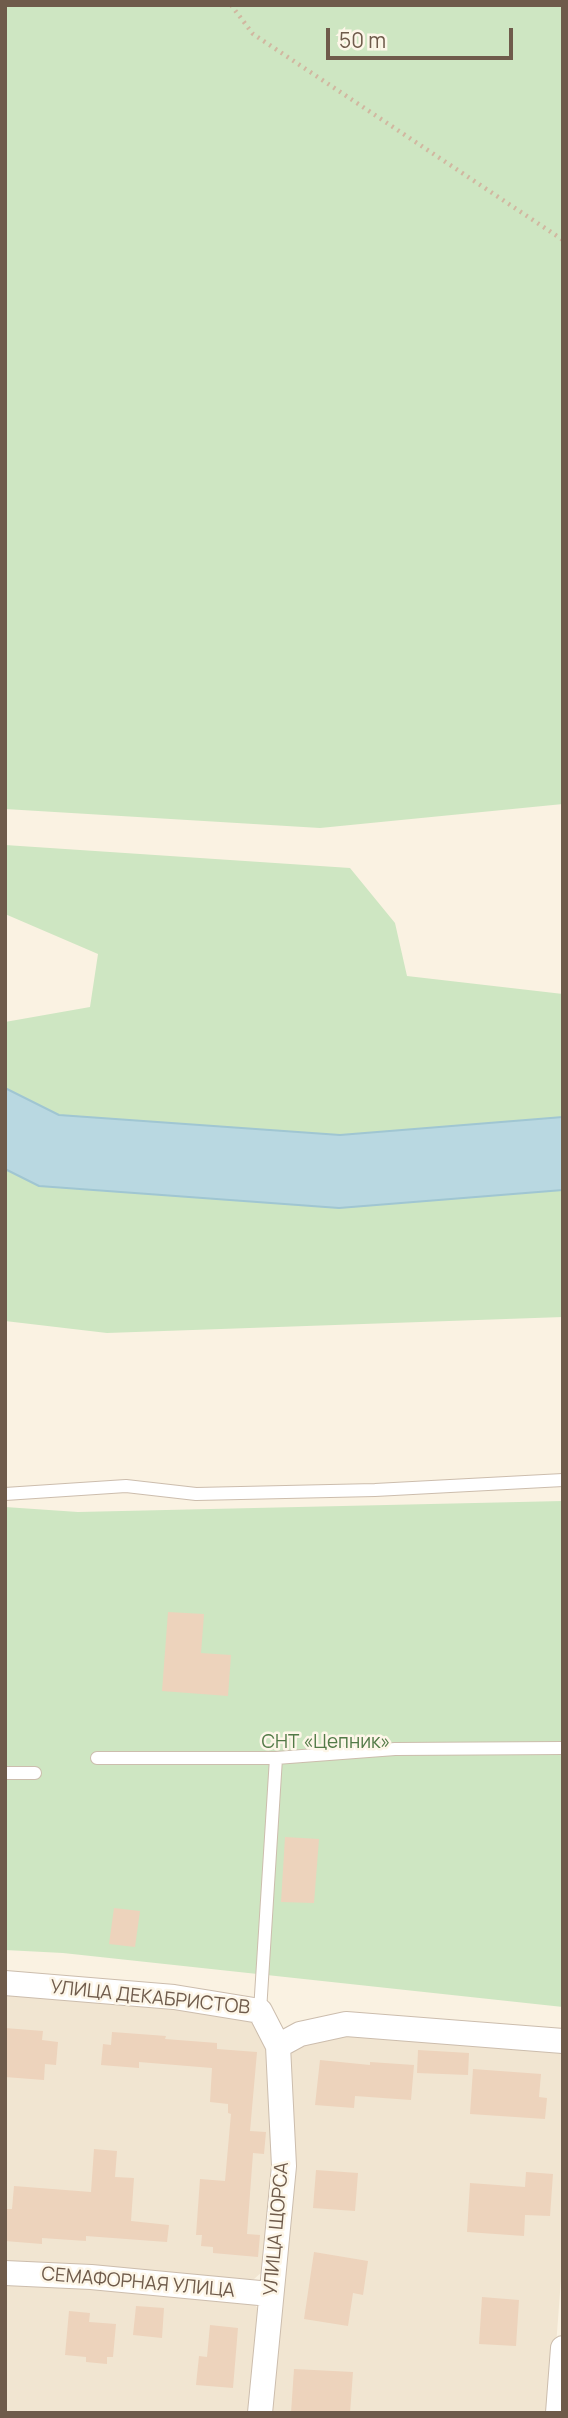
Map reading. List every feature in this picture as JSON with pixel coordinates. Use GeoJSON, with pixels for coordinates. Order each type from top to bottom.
{"type":"FeatureCollection","features":[{"type":"Feature","properties":{"kind":"street","name":"УЛИЦА ДЕКАБРИСТОВ"},"geometry":{"type":"LineString","coordinates":[[5,1983],[174,1997],[260,2011],[278,2046]]}},
{"type":"Feature","properties":{"kind":"street"},"geometry":{"type":"LineString","coordinates":[[278,2046],[300,2034],[345,2024],[563,2041]]}},
{"type":"Feature","properties":{"kind":"street","name":"УЛИЦА ЩОРСА"},"geometry":{"type":"LineString","coordinates":[[260,2413],[285,2166],[278,2046]]}},
{"type":"Feature","properties":{"kind":"street","name":"СЕМАФОРНАЯ УЛИЦА"},"geometry":{"type":"LineString","coordinates":[[5,2273],[91,2277],[270,2294]]}},
{"type":"Feature","properties":{"kind":"street"},"geometry":{"type":"LineString","coordinates":[[558,2413],[563,2348]]}},
{"type":"Feature","properties":{"kind":"lane"},"geometry":{"type":"LineString","coordinates":[[5,1494],[126,1486],[196,1494],[361,1491],[563,1480]]}},
{"type":"Feature","properties":{"kind":"lane"},"geometry":{"type":"LineString","coordinates":[[97,1758],[276,1758],[395,1749],[563,1748]]}},
{"type":"Feature","properties":{"kind":"lane"},"geometry":{"type":"LineString","coordinates":[[260,2011],[276,1758]]}},
{"type":"Feature","properties":{"kind":"lane"},"geometry":{"type":"LineString","coordinates":[[5,1773],[35,1773]]}},
{"type":"Feature","properties":{"kind":"path"},"geometry":{"type":"LineString","coordinates":[[231,5],[253,34],[563,240]]}},
{"type":"Feature","properties":{"kind":"shaded area"},"geometry":{"type":"Polygon","coordinates":[[[5,1991],[253,2016],[271,2041],[276,2159],[263,2271],[254,2279],[241,2281],[5,2264],[5,1991]]]}},
{"type":"Feature","properties":{"kind":"shaded area"},"geometry":{"type":"Polygon","coordinates":[[[337,2033],[563,2048],[563,2252],[551,2413],[269,2413],[289,2062],[293,2048],[337,2033]]]}},
{"type":"Feature","properties":{"kind":"shaded area"},"geometry":{"type":"Polygon","coordinates":[[[5,2281],[254,2304],[260,2311],[254,2413],[5,2413],[5,2281]]]}},
{"type":"Feature","properties":{"kind":"green space"},"geometry":{"type":"Polygon","coordinates":[[[5,5],[563,5],[563,804],[320,828],[5,809],[5,5]]]}},
{"type":"Feature","properties":{"kind":"green space"},"geometry":{"type":"Polygon","coordinates":[[[5,845],[350,868],[395,923],[407,976],[563,994],[563,1117],[340,1135],[59,1115],[5,1088],[5,1022],[90,1007],[98,954],[5,914],[5,845]]]}},
{"type":"Feature","properties":{"kind":"green space"},"geometry":{"type":"Polygon","coordinates":[[[5,1169],[39,1186],[339,1208],[563,1190],[563,1317],[107,1333],[5,1321],[5,1169]]]}},
{"type":"Feature","properties":{"kind":"green space","name":"СНТ «Цепник»"},"geometry":{"type":"Polygon","coordinates":[[[563,1501],[563,2007],[63,1953],[5,1950],[5,1507],[78,1512],[563,1501]]]}},
{"type":"Feature","properties":{"kind":"water"},"geometry":{"type":"Polygon","coordinates":[[[5,1088],[59,1115],[340,1135],[563,1117],[563,1190],[339,1208],[39,1186],[5,1169],[5,1088]]]}},
{"type":"Feature","properties":{"kind":"building"},"geometry":{"type":"Polygon","coordinates":[[[168,1612],[204,1614],[201,1653],[231,1655],[228,1696],[162,1691],[168,1612]]]}},
{"type":"Feature","properties":{"kind":"building"},"geometry":{"type":"Polygon","coordinates":[[[285,1837],[319,1839],[314,1903],[281,1902],[285,1837]]]}},
{"type":"Feature","properties":{"kind":"building"},"geometry":{"type":"Polygon","coordinates":[[[114,1908],[140,1911],[135,1947],[109,1944],[114,1908]]]}},
{"type":"Feature","properties":{"kind":"building"},"geometry":{"type":"Polygon","coordinates":[[[5,2028],[43,2031],[42,2040],[58,2042],[56,2065],[45,2064],[44,2080],[5,2077],[5,2028]]]}},
{"type":"Feature","properties":{"kind":"building"},"geometry":{"type":"Polygon","coordinates":[[[112,2032],[217,2043],[217,2049],[257,2052],[250,2131],[266,2132],[264,2154],[253,2153],[247,2234],[260,2235],[258,2257],[213,2253],[213,2247],[201,2246],[202,2235],[196,2235],[200,2179],[225,2181],[231,2114],[228,2113],[228,2104],[210,2102],[212,2068],[139,2062],[139,2068],[101,2065],[103,2044],[111,2045],[112,2032]]]}},
{"type":"Feature","properties":{"kind":"building"},"geometry":{"type":"Polygon","coordinates":[[[418,2050],[469,2053],[468,2075],[417,2073],[418,2050]]]}},
{"type":"Feature","properties":{"kind":"building"},"geometry":{"type":"Polygon","coordinates":[[[320,2060],[370,2065],[370,2062],[414,2065],[411,2100],[355,2096],[354,2108],[315,2105],[320,2060]]]}},
{"type":"Feature","properties":{"kind":"building"},"geometry":{"type":"Polygon","coordinates":[[[473,2069],[541,2074],[539,2097],[547,2098],[545,2119],[470,2114],[473,2069]]]}},
{"type":"Feature","properties":{"kind":"building"},"geometry":{"type":"Polygon","coordinates":[[[94,2149],[117,2151],[115,2177],[134,2178],[131,2221],[169,2225],[167,2242],[86,2236],[86,2241],[42,2238],[42,2244],[5,2241],[5,2209],[12,2209],[14,2186],[91,2192],[94,2149]]]}},
{"type":"Feature","properties":{"kind":"building"},"geometry":{"type":"Polygon","coordinates":[[[316,2170],[358,2173],[355,2211],[313,2208],[316,2170]]]}},
{"type":"Feature","properties":{"kind":"building"},"geometry":{"type":"Polygon","coordinates":[[[526,2172],[553,2174],[550,2216],[525,2215],[524,2236],[467,2232],[470,2183],[525,2187],[526,2172]]]}},
{"type":"Feature","properties":{"kind":"building"},"geometry":{"type":"Polygon","coordinates":[[[314,2252],[368,2261],[363,2295],[353,2293],[348,2326],[304,2319],[314,2252]]]}},
{"type":"Feature","properties":{"kind":"building"},"geometry":{"type":"Polygon","coordinates":[[[482,2297],[519,2300],[516,2346],[479,2344],[482,2297]]]}},
{"type":"Feature","properties":{"kind":"building"},"geometry":{"type":"Polygon","coordinates":[[[136,2306],[164,2308],[162,2338],[133,2335],[136,2306]]]}},
{"type":"Feature","properties":{"kind":"building"},"geometry":{"type":"Polygon","coordinates":[[[69,2311],[90,2313],[89,2322],[116,2324],[113,2357],[107,2357],[107,2364],[86,2362],[86,2357],[65,2355],[69,2311]]]}},
{"type":"Feature","properties":{"kind":"building"},"geometry":{"type":"Polygon","coordinates":[[[210,2325],[238,2328],[233,2388],[196,2385],[199,2356],[207,2357],[210,2325]]]}},
{"type":"Feature","properties":{"kind":"building"},"geometry":{"type":"Polygon","coordinates":[[[294,2369],[353,2372],[350,2413],[291,2413],[294,2369]]]}}]}
